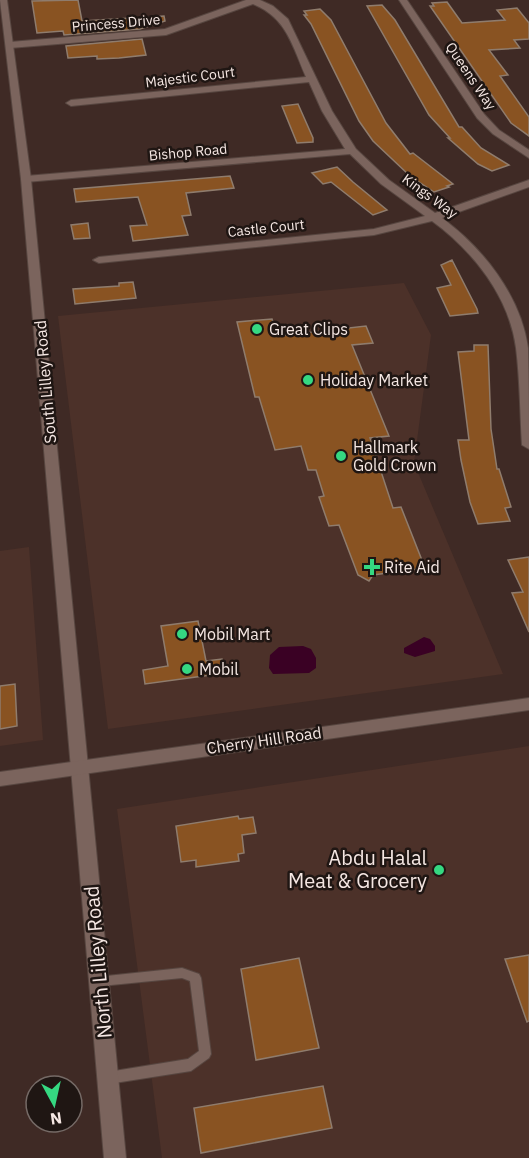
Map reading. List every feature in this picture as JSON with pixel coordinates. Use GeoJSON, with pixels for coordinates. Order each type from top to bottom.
{"type":"FeatureCollection","features":[{"type":"Feature","properties":{"kind":"street","name":"South Lilley Road"},"geometry":{"type":"LineString","coordinates":[[3,0],[6,47],[26,179],[80,765]]}},
{"type":"Feature","properties":{"kind":"street","name":"Princess Drive"},"geometry":{"type":"LineString","coordinates":[[6,47],[166,32],[253,0]]}},
{"type":"Feature","properties":{"kind":"street","name":"Kings Way"},"geometry":{"type":"LineString","coordinates":[[253,0],[270,8],[284,19],[338,130],[352,151],[385,182],[434,217],[477,253],[510,308],[522,348],[529,445]]}},
{"type":"Feature","properties":{"kind":"street","name":"Queens Way"},"geometry":{"type":"LineString","coordinates":[[403,0],[480,116],[496,132],[529,155]]}},
{"type":"Feature","properties":{"kind":"street","name":"Majestic Court"},"geometry":{"type":"LineString","coordinates":[[71,103],[312,79]]}},
{"type":"Feature","properties":{"kind":"street","name":"Bishop Road"},"geometry":{"type":"LineString","coordinates":[[26,179],[352,151]]}},
{"type":"Feature","properties":{"kind":"street","name":"Castle Court"},"geometry":{"type":"LineString","coordinates":[[99,260],[361,234],[434,217],[529,183]]}},
{"type":"Feature","properties":{"kind":"street","name":"Cherry Hill Road"},"geometry":{"type":"LineString","coordinates":[[0,778],[529,704]]}},
{"type":"Feature","properties":{"kind":"street","name":"North Lilley Road"},"geometry":{"type":"LineString","coordinates":[[80,765],[115,1158]]}},
{"type":"Feature","properties":{"kind":"lane"},"geometry":{"type":"LineString","coordinates":[[101,981],[182,973],[195,978],[205,1054],[191,1065],[108,1078]]}},
{"type":"Feature","properties":{"kind":"shaded area"},"geometry":{"type":"Polygon","coordinates":[[[404,283],[431,335],[414,463],[503,674],[108,729],[58,316],[404,283]]]}},
{"type":"Feature","properties":{"kind":"shaded area"},"geometry":{"type":"Polygon","coordinates":[[[29,547],[43,740],[0,746],[0,551],[29,547]]]}},
{"type":"Feature","properties":{"kind":"shaded area"},"geometry":{"type":"Polygon","coordinates":[[[424,637],[430,639],[435,646],[435,651],[415,657],[404,653],[404,648],[424,637]]]}},
{"type":"Feature","properties":{"kind":"shaded area"},"geometry":{"type":"Polygon","coordinates":[[[303,646],[311,649],[316,658],[316,668],[309,673],[273,674],[269,668],[270,655],[279,647],[303,646]]]}},
{"type":"Feature","properties":{"kind":"shaded area"},"geometry":{"type":"Polygon","coordinates":[[[529,746],[529,1158],[162,1158],[117,809],[529,746]]]}},
{"type":"Feature","properties":{"kind":"building"},"geometry":{"type":"Polygon","coordinates":[[[78,0],[82,21],[164,16],[165,21],[140,29],[64,35],[63,31],[37,33],[32,1],[78,0]]]}},
{"type":"Feature","properties":{"kind":"building"},"geometry":{"type":"Polygon","coordinates":[[[447,2],[462,23],[505,20],[497,10],[517,8],[529,23],[529,39],[514,40],[520,48],[489,50],[508,75],[500,76],[529,117],[529,136],[511,123],[430,6],[434,6],[432,3],[447,2]]]}},
{"type":"Feature","properties":{"kind":"building"},"geometry":{"type":"Polygon","coordinates":[[[382,5],[395,20],[459,127],[462,127],[481,148],[509,165],[492,171],[478,164],[448,138],[450,138],[429,115],[367,6],[382,5]]]}},
{"type":"Feature","properties":{"kind":"building"},"geometry":{"type":"Polygon","coordinates":[[[320,9],[331,20],[386,123],[410,154],[413,153],[453,184],[447,186],[449,187],[434,192],[410,176],[373,141],[359,121],[311,24],[304,15],[307,15],[304,11],[320,9]]]}},
{"type":"Feature","properties":{"kind":"building"},"geometry":{"type":"Polygon","coordinates":[[[142,39],[146,55],[97,59],[97,56],[68,58],[66,46],[142,39]]]}},
{"type":"Feature","properties":{"kind":"building"},"geometry":{"type":"Polygon","coordinates":[[[298,104],[313,142],[297,143],[282,106],[298,104]]]}},
{"type":"Feature","properties":{"kind":"building"},"geometry":{"type":"Polygon","coordinates":[[[337,167],[387,210],[373,215],[331,182],[323,184],[312,173],[337,167]]]}},
{"type":"Feature","properties":{"kind":"building"},"geometry":{"type":"Polygon","coordinates":[[[230,176],[234,188],[186,193],[191,215],[182,216],[188,235],[133,241],[130,226],[147,225],[138,197],[76,202],[74,189],[230,176]]]}},
{"type":"Feature","properties":{"kind":"building"},"geometry":{"type":"Polygon","coordinates":[[[88,223],[90,238],[74,239],[71,225],[88,223]]]}},
{"type":"Feature","properties":{"kind":"building"},"geometry":{"type":"Polygon","coordinates":[[[452,260],[478,313],[450,316],[437,288],[451,285],[441,265],[452,260]]]}},
{"type":"Feature","properties":{"kind":"building"},"geometry":{"type":"Polygon","coordinates":[[[133,282],[136,298],[75,304],[73,289],[119,286],[119,283],[133,282]]]}},
{"type":"Feature","properties":{"kind":"building"},"geometry":{"type":"Polygon","coordinates":[[[272,319],[278,336],[366,326],[373,343],[352,345],[389,436],[370,438],[393,508],[401,507],[425,568],[373,575],[369,581],[358,575],[339,525],[329,526],[319,497],[324,496],[316,470],[308,470],[301,446],[275,450],[259,397],[255,397],[237,322],[272,319]]]}},
{"type":"Feature","properties":{"kind":"building"},"geometry":{"type":"Polygon","coordinates":[[[474,345],[488,345],[491,429],[497,469],[499,469],[511,507],[505,508],[510,521],[478,524],[470,502],[461,460],[458,440],[469,440],[458,352],[474,351],[474,345]]]}},
{"type":"Feature","properties":{"kind":"building"},"geometry":{"type":"Polygon","coordinates":[[[529,557],[529,632],[512,593],[523,592],[508,560],[529,557]]]}},
{"type":"Feature","properties":{"kind":"building"},"geometry":{"type":"Polygon","coordinates":[[[198,621],[206,661],[222,659],[225,673],[145,684],[143,670],[168,666],[161,626],[198,621]]]}},
{"type":"Feature","properties":{"kind":"building"},"geometry":{"type":"Polygon","coordinates":[[[15,684],[17,726],[0,729],[0,686],[15,684]]]}},
{"type":"Feature","properties":{"kind":"building"},"geometry":{"type":"Polygon","coordinates":[[[238,816],[239,819],[253,817],[256,833],[242,835],[244,853],[238,854],[239,861],[196,867],[196,860],[181,862],[176,826],[238,816]]]}},
{"type":"Feature","properties":{"kind":"building"},"geometry":{"type":"Polygon","coordinates":[[[529,955],[529,1021],[527,1022],[505,959],[529,955]]]}},
{"type":"Feature","properties":{"kind":"building"},"geometry":{"type":"Polygon","coordinates":[[[299,958],[319,1048],[256,1060],[241,969],[299,958]]]}},
{"type":"Feature","properties":{"kind":"building"},"geometry":{"type":"Polygon","coordinates":[[[323,1086],[332,1128],[201,1153],[194,1108],[323,1086]]]}},
{"type":"Feature","properties":{"kind":"place","name":"Great Clips"},"geometry":{"type":"Point","coordinates":[257,329]}},
{"type":"Feature","properties":{"kind":"place","name":"Holiday Market"},"geometry":{"type":"Point","coordinates":[308,380]}},
{"type":"Feature","properties":{"kind":"place","name":"Hallmark Gold Crown"},"geometry":{"type":"Point","coordinates":[341,456]}},
{"type":"Feature","properties":{"kind":"place","name":"Rite Aid"},"geometry":{"type":"Point","coordinates":[372,567]}},
{"type":"Feature","properties":{"kind":"place","name":"Mobil Mart"},"geometry":{"type":"Point","coordinates":[182,634]}},
{"type":"Feature","properties":{"kind":"place","name":"Mobil"},"geometry":{"type":"Point","coordinates":[187,669]}},
{"type":"Feature","properties":{"kind":"place","name":"Abdu Halal Meat & Grocery"},"geometry":{"type":"Point","coordinates":[439,870]}}]}
